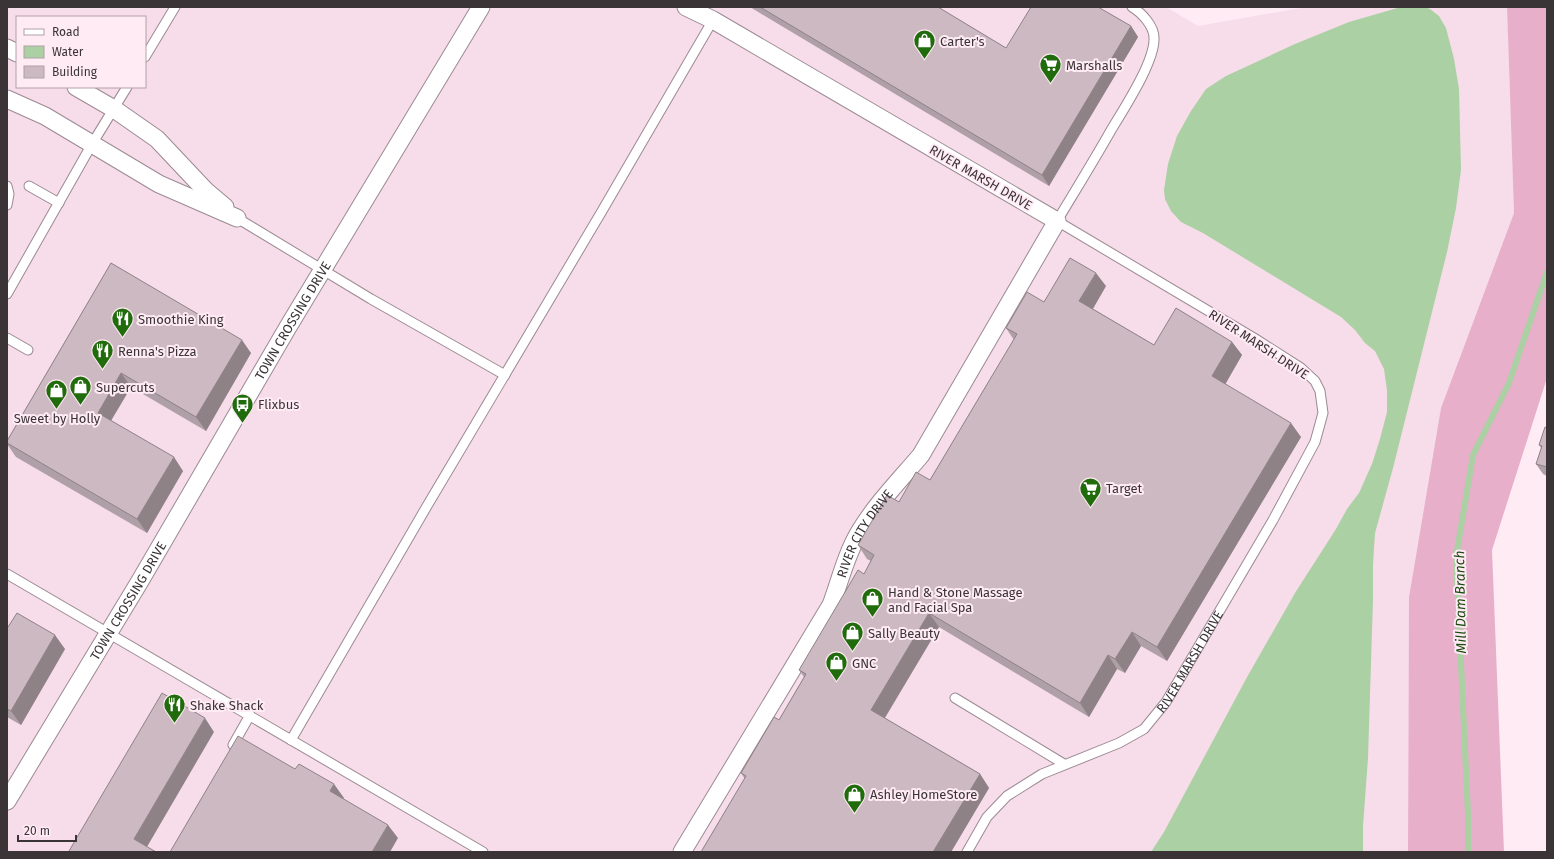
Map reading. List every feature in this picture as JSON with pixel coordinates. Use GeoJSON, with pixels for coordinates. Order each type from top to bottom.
{"type":"FeatureCollection","features":[{"type":"Feature","properties":{"kind":"street","name":"TOWN CROSSING DRIVE"},"geometry":{"type":"LineString","coordinates":[[7,801],[481,7]]}},
{"type":"Feature","properties":{"kind":"street","name":"RIVER MARSH DRIVE"},"geometry":{"type":"LineString","coordinates":[[686,7],[713,20],[1058,221]]}},
{"type":"Feature","properties":{"kind":"street"},"geometry":{"type":"LineString","coordinates":[[7,48],[16,52]]}},
{"type":"Feature","properties":{"kind":"street"},"geometry":{"type":"LineString","coordinates":[[78,88],[114,109],[157,140],[206,191],[237,218]]}},
{"type":"Feature","properties":{"kind":"street"},"geometry":{"type":"LineString","coordinates":[[7,99],[45,116],[159,184],[237,218]]}},
{"type":"Feature","properties":{"kind":"street","name":"RIVER CITY DRIVE"},"geometry":{"type":"LineString","coordinates":[[682,852],[831,605],[844,565],[859,532],[880,501],[900,481],[921,455],[1058,221]]}},
{"type":"Feature","properties":{"kind":"lane"},"geometry":{"type":"LineString","coordinates":[[146,55],[175,7]]}},
{"type":"Feature","properties":{"kind":"lane"},"geometry":{"type":"LineString","coordinates":[[1058,221],[1139,82],[1152,51],[1154,38],[1149,24],[1137,10],[1132,7]]}},
{"type":"Feature","properties":{"kind":"lane"},"geometry":{"type":"LineString","coordinates":[[292,740],[427,506],[713,20]]}},
{"type":"Feature","properties":{"kind":"lane"},"geometry":{"type":"LineString","coordinates":[[7,294],[92,144],[127,88]]}},
{"type":"Feature","properties":{"kind":"lane"},"geometry":{"type":"LineString","coordinates":[[7,186],[10,194],[7,205]]}},
{"type":"Feature","properties":{"kind":"lane"},"geometry":{"type":"LineString","coordinates":[[29,186],[59,203]]}},
{"type":"Feature","properties":{"kind":"lane"},"geometry":{"type":"LineString","coordinates":[[237,218],[419,327],[505,375]]}},
{"type":"Feature","properties":{"kind":"lane","name":"RIVER MARSH DRIVE"},"geometry":{"type":"LineString","coordinates":[[967,852],[987,817],[1007,796],[1042,774],[1119,743],[1144,729],[1166,702],[1273,520],[1316,442],[1323,413],[1320,391],[1315,381],[1301,368],[1254,338],[1058,221]]}},
{"type":"Feature","properties":{"kind":"lane"},"geometry":{"type":"LineString","coordinates":[[7,338],[28,350]]}},
{"type":"Feature","properties":{"kind":"lane"},"geometry":{"type":"LineString","coordinates":[[7,574],[107,634],[250,715],[483,852]]}},
{"type":"Feature","properties":{"kind":"lane"},"geometry":{"type":"LineString","coordinates":[[955,698],[1064,764]]}},
{"type":"Feature","properties":{"kind":"lane"},"geometry":{"type":"LineString","coordinates":[[230,750],[250,715]]}},
{"type":"Feature","properties":{"kind":"shaded area"},"geometry":{"type":"Polygon","coordinates":[[[7,7],[1166,7],[1198,26],[1307,7],[1507,7],[1514,213],[1441,408],[1409,597],[1408,852],[7,852],[7,7]]]}},
{"type":"Feature","properties":{"kind":"shaded area"},"geometry":{"type":"Polygon","coordinates":[[[1507,7],[1547,7],[1547,378],[1492,550],[1504,852],[1408,852],[1409,597],[1441,408],[1514,213],[1507,7]]]}},
{"type":"Feature","properties":{"kind":"water"},"geometry":{"type":"Polygon","coordinates":[[[1401,7],[1425,7],[1430,9],[1439,16],[1446,28],[1454,59],[1459,89],[1461,170],[1456,208],[1447,252],[1393,468],[1375,533],[1368,758],[1363,826],[1363,852],[1151,852],[1164,832],[1246,679],[1295,593],[1347,509],[1359,493],[1372,464],[1387,412],[1387,390],[1384,369],[1375,351],[1365,343],[1355,330],[1341,317],[1203,233],[1181,222],[1171,211],[1165,199],[1164,190],[1168,164],[1177,136],[1191,111],[1206,89],[1226,76],[1295,44],[1349,22],[1401,7]]]}},
{"type":"Feature","properties":{"kind":"building"},"geometry":{"type":"Polygon","coordinates":[[[760,7],[938,7],[1006,48],[1031,7],[1098,7],[1131,26],[1042,175],[760,7]]]}},
{"type":"Feature","properties":{"kind":"building"},"geometry":{"type":"Polygon","coordinates":[[[1070,258],[1096,273],[1079,301],[1154,345],[1176,308],[1232,342],[1212,376],[1291,423],[1157,647],[1132,632],[1115,659],[1108,655],[1080,703],[929,613],[871,710],[980,774],[933,852],[701,852],[746,776],[741,773],[774,717],[779,720],[806,674],[799,670],[858,570],[864,574],[874,555],[858,545],[887,495],[899,502],[916,472],[930,480],[1017,334],[1006,328],[1027,292],[1044,302],[1070,258]]]}},
{"type":"Feature","properties":{"kind":"building"},"geometry":{"type":"Polygon","coordinates":[[[111,263],[242,340],[196,417],[121,373],[98,413],[174,457],[137,519],[7,443],[111,263]]]}},
{"type":"Feature","properties":{"kind":"building"},"geometry":{"type":"Polygon","coordinates":[[[1545,427],[1547,428],[1547,467],[1536,464],[1542,446],[1539,445],[1545,427]]]}},
{"type":"Feature","properties":{"kind":"building"},"geometry":{"type":"Polygon","coordinates":[[[17,613],[55,635],[11,711],[7,709],[7,627],[17,613]]]}},
{"type":"Feature","properties":{"kind":"building"},"geometry":{"type":"Polygon","coordinates":[[[162,693],[205,718],[134,839],[156,852],[69,852],[69,851],[162,693]]]}},
{"type":"Feature","properties":{"kind":"building"},"geometry":{"type":"Polygon","coordinates":[[[238,736],[295,769],[299,764],[334,784],[330,791],[388,825],[372,852],[170,852],[238,736]]]}},
{"type":"Feature","properties":{"kind":"waterway","name":"Mill Dam Branch"},"geometry":{"type":"LineString","coordinates":[[1468,852],[1468,814],[1456,557],[1473,455],[1509,383],[1547,272]]}},
{"type":"Feature","properties":{"kind":"place","name":"Carter's"},"geometry":{"type":"Point","coordinates":[925,60]}},
{"type":"Feature","properties":{"kind":"place","name":"Marshalls"},"geometry":{"type":"Point","coordinates":[1050,84]}},
{"type":"Feature","properties":{"kind":"place","name":"Smoothie King"},"geometry":{"type":"Point","coordinates":[123,338]}},
{"type":"Feature","properties":{"kind":"place","name":"Renna's Pizza"},"geometry":{"type":"Point","coordinates":[102,370]}},
{"type":"Feature","properties":{"kind":"place","name":"Supercuts"},"geometry":{"type":"Point","coordinates":[81,406]}},
{"type":"Feature","properties":{"kind":"place","name":"Sweet by Holly"},"geometry":{"type":"Point","coordinates":[57,410]}},
{"type":"Feature","properties":{"kind":"place","name":"Flixbus"},"geometry":{"type":"Point","coordinates":[243,424]}},
{"type":"Feature","properties":{"kind":"place","name":"Target"},"geometry":{"type":"Point","coordinates":[1091,508]}},
{"type":"Feature","properties":{"kind":"place","name":"Hand & Stone Massage and Facial Spa"},"geometry":{"type":"Point","coordinates":[872,618]}},
{"type":"Feature","properties":{"kind":"place","name":"Sally Beauty"},"geometry":{"type":"Point","coordinates":[852,652]}},
{"type":"Feature","properties":{"kind":"place","name":"GNC"},"geometry":{"type":"Point","coordinates":[837,682]}},
{"type":"Feature","properties":{"kind":"place","name":"Shake Shack"},"geometry":{"type":"Point","coordinates":[175,724]}},
{"type":"Feature","properties":{"kind":"place","name":"Ashley HomeStore"},"geometry":{"type":"Point","coordinates":[855,814]}}]}
